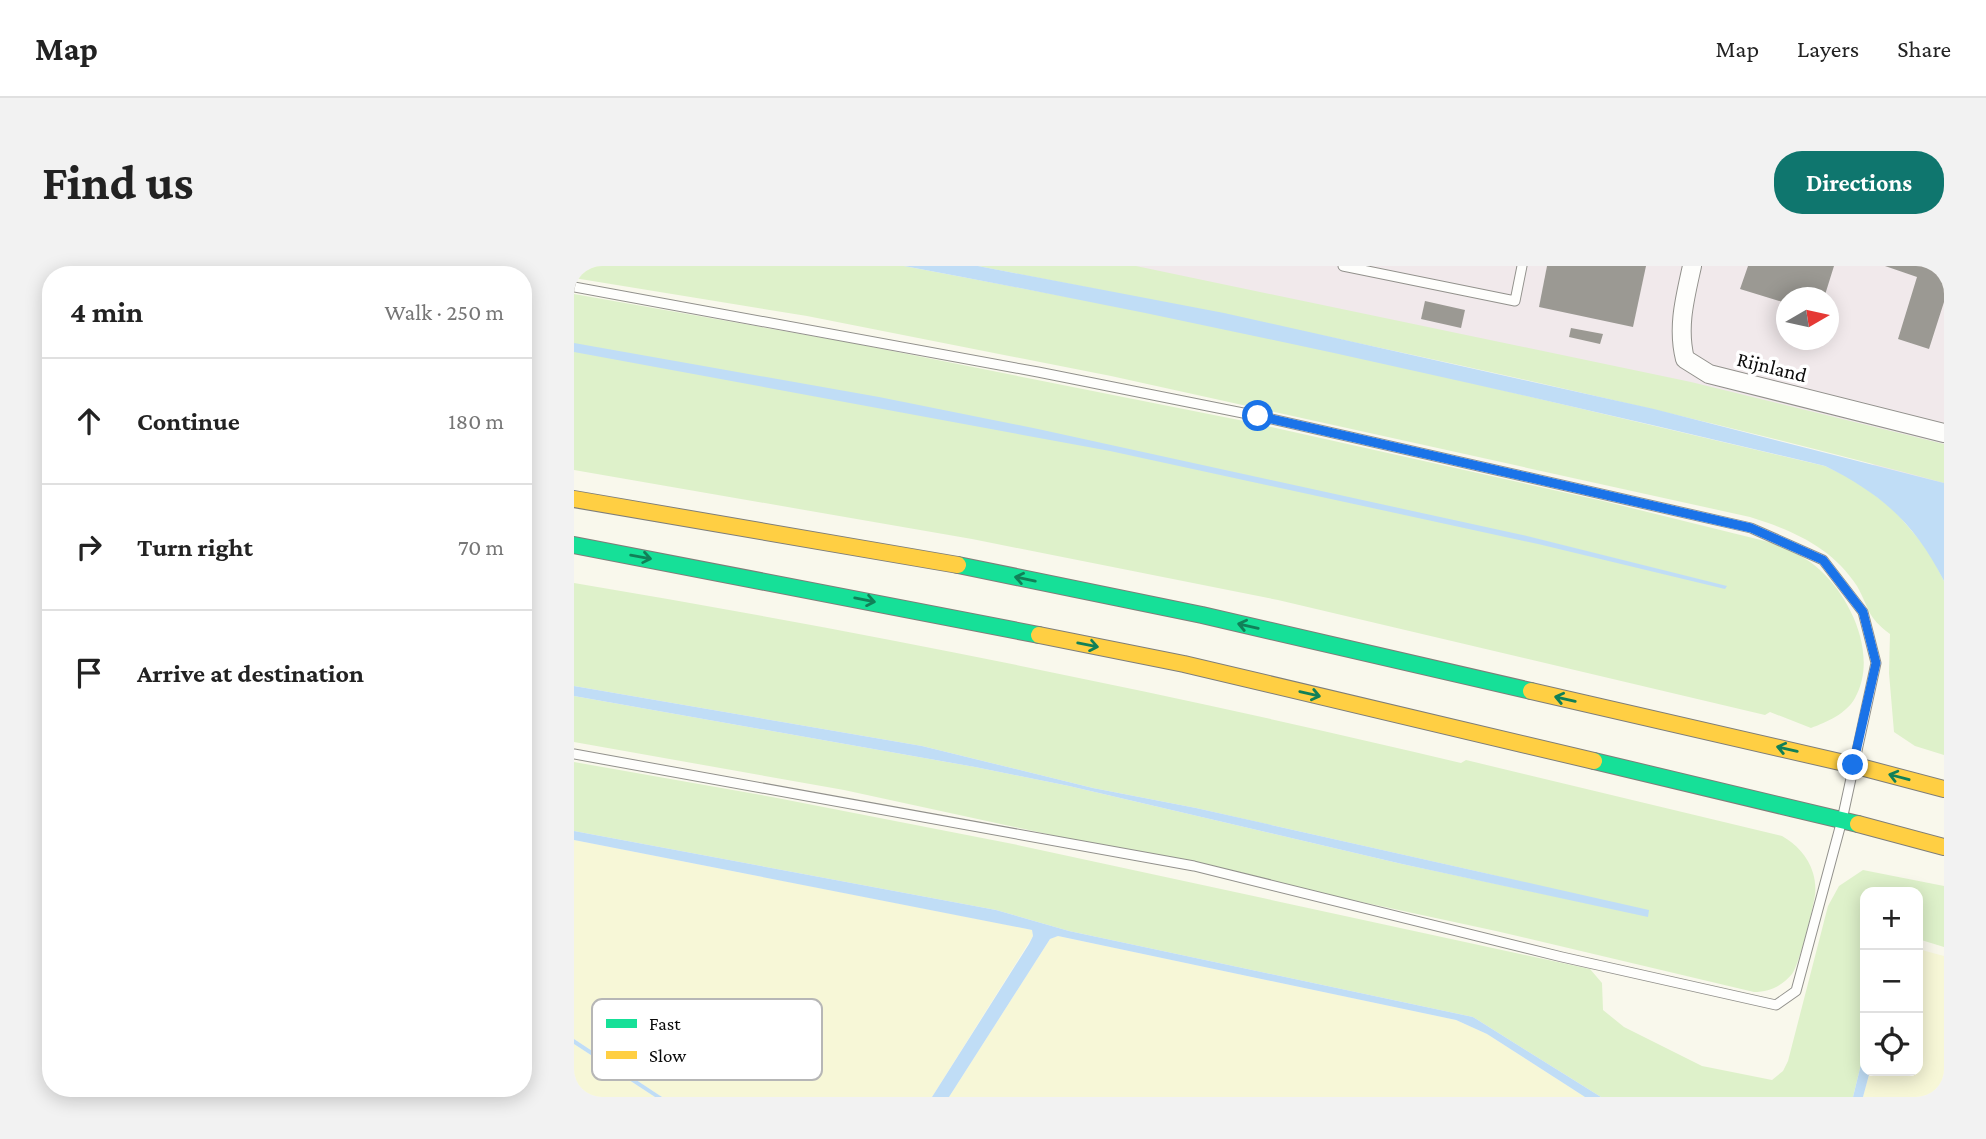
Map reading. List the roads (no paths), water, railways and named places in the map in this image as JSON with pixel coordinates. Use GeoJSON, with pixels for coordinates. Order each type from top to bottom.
{"type":"FeatureCollection","features":[{"type":"Feature","properties":{"kind":"highway"},"geometry":{"type":"LineString","coordinates":[[574,499],[961,566],[1188,613],[1853,765],[1944,789]]}},
{"type":"Feature","properties":{"kind":"highway"},"geometry":{"type":"LineString","coordinates":[[574,545],[1184,664],[1842,820],[1944,847]]}},
{"type":"Feature","properties":{"kind":"street","name":"Rijnland"},"geometry":{"type":"LineString","coordinates":[[1692,266],[1681,319],[1681,341],[1685,359],[1697,367],[1709,374],[1944,433]]}},
{"type":"Feature","properties":{"kind":"lane"},"geometry":{"type":"LineString","coordinates":[[1343,266],[1515,301],[1522,266]]}},
{"type":"Feature","properties":{"kind":"lane"},"geometry":{"type":"LineString","coordinates":[[574,287],[1024,369],[1258,416],[1751,528],[1823,560],[1863,612],[1876,663],[1842,820],[1796,991],[1776,1005],[1562,957],[1194,866],[574,754]]}},
{"type":"Feature","properties":{"kind":"water"},"geometry":{"type":"Polygon","coordinates":[[[904,266],[978,266],[1224,313],[1654,409],[1944,483],[1944,581],[1921,543],[1895,513],[1864,488],[1825,466],[1366,360],[904,266]]]}},
{"type":"Feature","properties":{"kind":"water"},"geometry":{"type":"Polygon","coordinates":[[[574,343],[879,397],[1038,429],[1527,536],[1727,586],[1725,589],[1538,544],[1110,451],[574,352],[574,343]]]}},
{"type":"Feature","properties":{"kind":"water"},"geometry":{"type":"Polygon","coordinates":[[[574,686],[922,746],[1093,788],[1196,808],[1649,910],[1648,917],[1402,864],[1069,786],[574,696],[574,686]]]}},
{"type":"Feature","properties":{"kind":"water"},"geometry":{"type":"Polygon","coordinates":[[[574,831],[996,910],[1069,931],[1473,1017],[1601,1097],[1585,1097],[1487,1034],[1456,1020],[1058,936],[1050,939],[949,1097],[932,1097],[1029,944],[1033,936],[1032,930],[574,840],[574,831]]]}},
{"type":"Feature","properties":{"kind":"water"},"geometry":{"type":"Polygon","coordinates":[[[574,1039],[592,1051],[592,1056],[574,1044],[574,1039]]]}},
{"type":"Feature","properties":{"kind":"water"},"geometry":{"type":"Polygon","coordinates":[[[1860,1068],[1860,1076],[1869,1076],[1863,1097],[1853,1097],[1860,1068]]]}},
{"type":"Feature","properties":{"kind":"water"},"geometry":{"type":"Polygon","coordinates":[[[629,1080],[636,1080],[662,1097],[655,1097],[629,1080]]]}}]}
